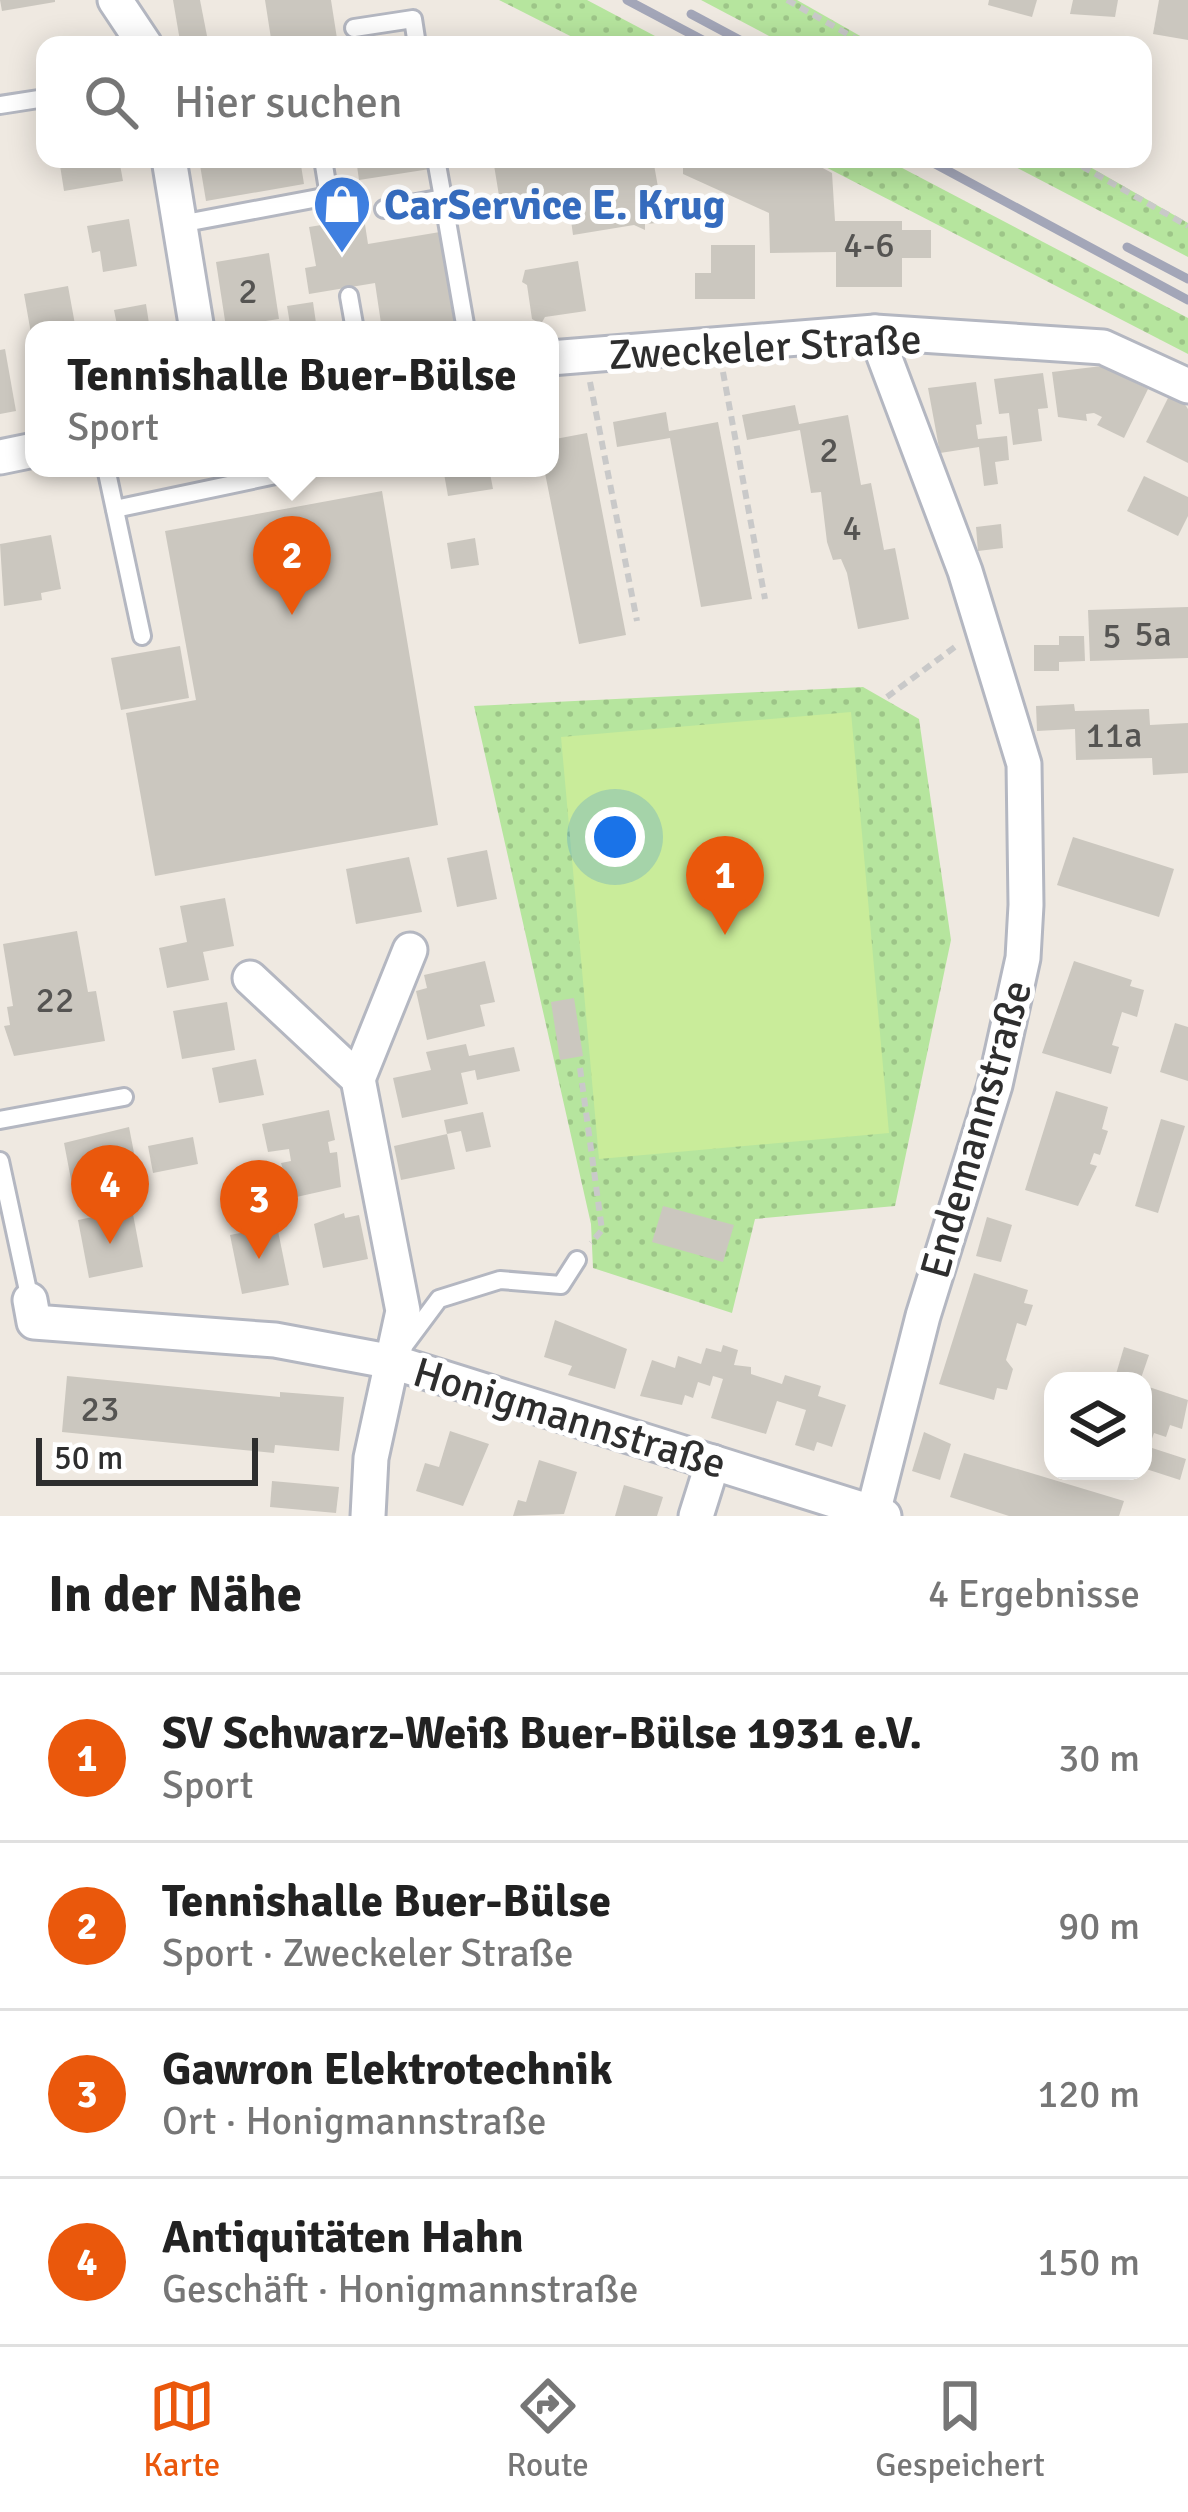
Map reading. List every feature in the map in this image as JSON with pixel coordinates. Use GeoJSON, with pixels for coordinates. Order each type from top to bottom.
{"type":"FeatureCollection","features":[{"type":"Feature","properties":{"kind":"street"},"geometry":{"type":"LineString","coordinates":[[115,0],[139,36]]}},
{"type":"Feature","properties":{"kind":"street"},"geometry":{"type":"LineString","coordinates":[[171,168],[196,321]]}},
{"type":"Feature","properties":{"kind":"street","name":"Zweckeler Straße"},"geometry":{"type":"LineString","coordinates":[[559,357],[875,332],[1103,347],[1188,386]]}},
{"type":"Feature","properties":{"kind":"street","name":"Endemannstraße"},"geometry":{"type":"LineString","coordinates":[[875,332],[965,571],[1024,764],[1026,905],[1023,958],[995,1084],[923,1316],[879,1514]]}},
{"type":"Feature","properties":{"kind":"street"},"geometry":{"type":"LineString","coordinates":[[250,978],[358,1079],[410,950]]}},
{"type":"Feature","properties":{"kind":"street","name":"Honigmannstraße"},"geometry":{"type":"LineString","coordinates":[[358,1079],[403,1311],[392,1362]]}},
{"type":"Feature","properties":{"kind":"street","name":"Honigmannstraße"},"geometry":{"type":"LineString","coordinates":[[30,1300],[34,1322],[274,1340],[392,1362],[879,1514]]}},
{"type":"Feature","properties":{"kind":"street"},"geometry":{"type":"LineString","coordinates":[[368,1516],[371,1458],[392,1362]]}},
{"type":"Feature","properties":{"kind":"street"},"geometry":{"type":"LineString","coordinates":[[696,1516],[713,1462]]}},
{"type":"Feature","properties":{"kind":"lane"},"geometry":{"type":"LineString","coordinates":[[354,28],[412,19],[415,36]]}},
{"type":"Feature","properties":{"kind":"lane"},"geometry":{"type":"LineString","coordinates":[[0,105],[36,99]]}},
{"type":"Feature","properties":{"kind":"lane"},"geometry":{"type":"LineString","coordinates":[[180,224],[328,196],[323,168]]}},
{"type":"Feature","properties":{"kind":"lane"},"geometry":{"type":"LineString","coordinates":[[437,168],[464,321]]}},
{"type":"Feature","properties":{"kind":"lane"},"geometry":{"type":"LineString","coordinates":[[384,209],[442,198]]}},
{"type":"Feature","properties":{"kind":"lane"},"geometry":{"type":"LineString","coordinates":[[349,296],[353,321]]}},
{"type":"Feature","properties":{"kind":"lane"},"geometry":{"type":"LineString","coordinates":[[108,477],[142,636]]}},
{"type":"Feature","properties":{"kind":"lane"},"geometry":{"type":"LineString","coordinates":[[115,509],[266,477]]}},
{"type":"Feature","properties":{"kind":"lane"},"geometry":{"type":"LineString","coordinates":[[0,1120],[124,1096]]}},
{"type":"Feature","properties":{"kind":"lane","name":"Honigmannstraße"},"geometry":{"type":"LineString","coordinates":[[0,1161],[30,1300]]}},
{"type":"Feature","properties":{"kind":"lane"},"geometry":{"type":"LineString","coordinates":[[392,1362],[439,1299],[500,1280],[561,1285],[577,1260]]}},
{"type":"Feature","properties":{"kind":"path"},"geometry":{"type":"LineString","coordinates":[[787,0],[851,36]]}},
{"type":"Feature","properties":{"kind":"path"},"geometry":{"type":"LineString","coordinates":[[1085,168],[1188,226]]}},
{"type":"Feature","properties":{"kind":"path"},"geometry":{"type":"LineString","coordinates":[[718,344],[764,599]]}},
{"type":"Feature","properties":{"kind":"path"},"geometry":{"type":"LineString","coordinates":[[585,355],[637,621]]}},
{"type":"Feature","properties":{"kind":"path"},"geometry":{"type":"LineString","coordinates":[[887,697],[949,648]]}},
{"type":"Feature","properties":{"kind":"path"},"geometry":{"type":"LineString","coordinates":[[577,1260],[602,1230],[580,1068]]}},
{"type":"Feature","properties":{"kind":"green space"},"geometry":{"type":"Polygon","coordinates":[[[499,0],[587,0],[655,36],[570,36],[499,0]]]}},
{"type":"Feature","properties":{"kind":"green space"},"geometry":{"type":"Polygon","coordinates":[[[701,0],[797,0],[860,36],[769,36],[701,0]]]}},
{"type":"Feature","properties":{"kind":"green space"},"geometry":{"type":"Polygon","coordinates":[[[827,168],[902,168],[1188,318],[1188,354],[827,168]]]}},
{"type":"Feature","properties":{"kind":"green space"},"geometry":{"type":"Polygon","coordinates":[[[1017,168],[1092,168],[1188,223],[1188,257],[1017,168]]]}},
{"type":"Feature","properties":{"kind":"green space"},"geometry":{"type":"Polygon","coordinates":[[[863,687],[919,719],[951,940],[895,1206],[755,1219],[732,1313],[593,1268],[591,1224],[474,706],[863,687]]]}},
{"type":"Feature","properties":{"kind":"green space"},"geometry":{"type":"Polygon","coordinates":[[[851,712],[889,1133],[599,1159],[561,737],[851,712]]]}},
{"type":"Feature","properties":{"kind":"building"},"geometry":{"type":"Polygon","coordinates":[[[0,0],[55,0],[55,2],[2,11],[0,0]]]}},
{"type":"Feature","properties":{"kind":"building"},"geometry":{"type":"Polygon","coordinates":[[[173,0],[200,0],[207,36],[179,36],[173,0]]]}},
{"type":"Feature","properties":{"kind":"building"},"geometry":{"type":"Polygon","coordinates":[[[265,0],[331,0],[337,36],[271,36],[265,0]]]}},
{"type":"Feature","properties":{"kind":"building"},"geometry":{"type":"Polygon","coordinates":[[[989,0],[1037,0],[1032,17],[988,5],[989,0]]]}},
{"type":"Feature","properties":{"kind":"building"},"geometry":{"type":"Polygon","coordinates":[[[1073,0],[1118,0],[1115,17],[1070,14],[1073,0]]]}},
{"type":"Feature","properties":{"kind":"building"},"geometry":{"type":"Polygon","coordinates":[[[1159,0],[1188,0],[1188,40],[1153,34],[1159,0]]]}},
{"type":"Feature","properties":{"kind":"building"},"geometry":{"type":"Polygon","coordinates":[[[60,168],[121,168],[123,181],[64,191],[60,168]]]}},
{"type":"Feature","properties":{"kind":"building"},"geometry":{"type":"Polygon","coordinates":[[[200,168],[301,168],[304,184],[206,201],[200,168]]]}},
{"type":"Feature","properties":{"kind":"building"},"geometry":{"type":"Polygon","coordinates":[[[357,168],[430,169],[359,180],[357,168]]]}},
{"type":"Feature","properties":{"kind":"building"},"geometry":{"type":"Polygon","coordinates":[[[494,168],[655,168],[663,215],[656,217],[657,223],[645,224],[645,230],[634,225],[573,235],[568,198],[501,208],[494,168]]]}},
{"type":"Feature","properties":{"kind":"building"},"geometry":{"type":"Polygon","coordinates":[[[683,168],[823,168],[832,173],[835,221],[902,221],[902,230],[931,230],[931,258],[902,258],[902,287],[836,287],[836,252],[770,253],[769,213],[683,174],[683,168]]]}},
{"type":"Feature","properties":{"kind":"building"},"geometry":{"type":"Polygon","coordinates":[[[364,218],[368,244],[440,232],[454,321],[381,321],[375,283],[309,294],[305,268],[316,266],[309,227],[364,218]]]}},
{"type":"Feature","properties":{"kind":"building"},"geometry":{"type":"Polygon","coordinates":[[[129,219],[137,266],[103,272],[100,251],[92,253],[87,226],[129,219]]]}},
{"type":"Feature","properties":{"kind":"building"},"geometry":{"type":"Polygon","coordinates":[[[711,245],[755,245],[755,299],[695,299],[695,273],[711,273],[711,245]]]}},
{"type":"Feature","properties":{"kind":"building"},"geometry":{"type":"Polygon","coordinates":[[[269,253],[279,319],[225,321],[216,262],[269,253]]]}},
{"type":"Feature","properties":{"kind":"building"},"geometry":{"type":"Polygon","coordinates":[[[578,261],[586,311],[532,319],[527,285],[522,282],[525,270],[578,261]]]}},
{"type":"Feature","properties":{"kind":"building"},"geometry":{"type":"Polygon","coordinates":[[[68,286],[74,321],[29,321],[24,294],[68,286]]]}},
{"type":"Feature","properties":{"kind":"building"},"geometry":{"type":"Polygon","coordinates":[[[313,302],[316,321],[290,321],[287,306],[313,302]]]}},
{"type":"Feature","properties":{"kind":"building"},"geometry":{"type":"Polygon","coordinates":[[[146,304],[149,321],[116,321],[114,310],[146,304]]]}},
{"type":"Feature","properties":{"kind":"building"},"geometry":{"type":"Polygon","coordinates":[[[5,349],[16,411],[0,414],[0,350],[5,349]]]}},
{"type":"Feature","properties":{"kind":"building"},"geometry":{"type":"Polygon","coordinates":[[[1102,366],[1148,389],[1124,438],[1097,425],[1102,417],[1094,413],[1086,414],[1087,421],[1058,417],[1052,372],[1102,366]]]}},
{"type":"Feature","properties":{"kind":"building"},"geometry":{"type":"Polygon","coordinates":[[[1043,373],[1048,408],[1038,409],[1042,441],[1013,445],[1009,413],[999,414],[994,379],[1043,373]]]}},
{"type":"Feature","properties":{"kind":"building"},"geometry":{"type":"Polygon","coordinates":[[[976,382],[982,424],[976,425],[978,439],[1007,436],[1009,460],[995,462],[998,484],[984,486],[979,447],[940,453],[928,388],[976,382]]]}},
{"type":"Feature","properties":{"kind":"building"},"geometry":{"type":"Polygon","coordinates":[[[1168,398],[1182,400],[1188,409],[1188,463],[1146,442],[1168,398]]]}},
{"type":"Feature","properties":{"kind":"building"},"geometry":{"type":"Polygon","coordinates":[[[795,405],[799,424],[848,415],[861,485],[871,483],[884,550],[895,548],[909,619],[858,629],[847,573],[841,559],[833,560],[827,542],[821,492],[811,493],[800,430],[747,440],[742,415],[795,405]]]}},
{"type":"Feature","properties":{"kind":"building"},"geometry":{"type":"Polygon","coordinates":[[[666,412],[669,431],[718,422],[752,599],[701,607],[670,438],[617,447],[613,422],[666,412]]]}},
{"type":"Feature","properties":{"kind":"building"},"geometry":{"type":"Polygon","coordinates":[[[587,433],[626,635],[579,644],[546,477],[559,477],[559,438],[587,433]]]}},
{"type":"Feature","properties":{"kind":"building"},"geometry":{"type":"Polygon","coordinates":[[[1144,476],[1188,497],[1188,516],[1178,536],[1127,511],[1144,476]]]}},
{"type":"Feature","properties":{"kind":"building"},"geometry":{"type":"Polygon","coordinates":[[[445,477],[491,477],[493,489],[448,496],[445,477]]]}},
{"type":"Feature","properties":{"kind":"building"},"geometry":{"type":"Polygon","coordinates":[[[382,491],[438,825],[155,876],[126,713],[196,700],[165,531],[382,491]]]}},
{"type":"Feature","properties":{"kind":"building"},"geometry":{"type":"Polygon","coordinates":[[[1001,524],[1003,548],[978,551],[976,527],[1001,524]]]}},
{"type":"Feature","properties":{"kind":"building"},"geometry":{"type":"Polygon","coordinates":[[[51,535],[61,589],[41,593],[42,600],[4,606],[0,544],[51,535]]]}},
{"type":"Feature","properties":{"kind":"building"},"geometry":{"type":"Polygon","coordinates":[[[475,538],[479,565],[451,569],[447,543],[475,538]]]}},
{"type":"Feature","properties":{"kind":"building"},"geometry":{"type":"Polygon","coordinates":[[[1188,607],[1188,658],[1090,661],[1088,610],[1188,607]]]}},
{"type":"Feature","properties":{"kind":"building"},"geometry":{"type":"Polygon","coordinates":[[[1059,636],[1084,636],[1085,661],[1059,662],[1059,671],[1034,671],[1034,645],[1059,645],[1059,636]]]}},
{"type":"Feature","properties":{"kind":"building"},"geometry":{"type":"Polygon","coordinates":[[[180,646],[189,698],[121,710],[111,658],[180,646]]]}},
{"type":"Feature","properties":{"kind":"building"},"geometry":{"type":"Polygon","coordinates":[[[1074,704],[1075,711],[1149,709],[1150,725],[1188,723],[1188,773],[1153,775],[1152,758],[1076,760],[1075,729],[1037,731],[1036,706],[1074,704]]]}},
{"type":"Feature","properties":{"kind":"building"},"geometry":{"type":"Polygon","coordinates":[[[1073,837],[1174,869],[1159,917],[1057,885],[1073,837]]]}},
{"type":"Feature","properties":{"kind":"building"},"geometry":{"type":"Polygon","coordinates":[[[487,850],[497,899],[457,907],[447,858],[487,850]]]}},
{"type":"Feature","properties":{"kind":"building"},"geometry":{"type":"Polygon","coordinates":[[[409,857],[422,912],[356,924],[346,869],[409,857]]]}},
{"type":"Feature","properties":{"kind":"building"},"geometry":{"type":"Polygon","coordinates":[[[225,898],[234,946],[203,952],[209,980],[167,988],[159,948],[187,942],[180,906],[225,898]]]}},
{"type":"Feature","properties":{"kind":"building"},"geometry":{"type":"Polygon","coordinates":[[[77,931],[88,992],[96,991],[105,1041],[14,1056],[4,1026],[10,1025],[7,1007],[13,1006],[3,944],[77,931]]]}},
{"type":"Feature","properties":{"kind":"building"},"geometry":{"type":"Polygon","coordinates":[[[485,961],[495,1002],[480,1005],[485,1026],[427,1040],[416,991],[427,988],[424,975],[485,961]]]}},
{"type":"Feature","properties":{"kind":"building"},"geometry":{"type":"Polygon","coordinates":[[[1074,961],[1132,980],[1130,986],[1144,990],[1137,1017],[1122,1012],[1112,1045],[1119,1047],[1111,1074],[1042,1053],[1074,961]]]}},
{"type":"Feature","properties":{"kind":"building"},"geometry":{"type":"Polygon","coordinates":[[[574,998],[583,1056],[560,1060],[551,1002],[574,998]]]}},
{"type":"Feature","properties":{"kind":"building"},"geometry":{"type":"Polygon","coordinates":[[[227,1002],[235,1050],[182,1059],[173,1011],[227,1002]]]}},
{"type":"Feature","properties":{"kind":"building"},"geometry":{"type":"Polygon","coordinates":[[[1175,1023],[1188,1027],[1188,1081],[1160,1072],[1175,1023]]]}},
{"type":"Feature","properties":{"kind":"building"},"geometry":{"type":"Polygon","coordinates":[[[466,1044],[469,1056],[514,1047],[520,1071],[477,1080],[475,1070],[461,1073],[468,1104],[402,1118],[393,1078],[431,1070],[426,1052],[466,1044]]]}},
{"type":"Feature","properties":{"kind":"building"},"geometry":{"type":"Polygon","coordinates":[[[256,1059],[264,1095],[219,1103],[212,1068],[256,1059]]]}},
{"type":"Feature","properties":{"kind":"building"},"geometry":{"type":"Polygon","coordinates":[[[1056,1091],[1108,1107],[1102,1129],[1108,1131],[1100,1155],[1094,1153],[1090,1164],[1097,1166],[1078,1206],[1025,1190],[1056,1091]]]}},
{"type":"Feature","properties":{"kind":"building"},"geometry":{"type":"Polygon","coordinates":[[[329,1110],[335,1140],[328,1142],[330,1153],[337,1152],[341,1187],[292,1198],[281,1163],[291,1161],[289,1149],[268,1152],[262,1124],[329,1110]]]}},
{"type":"Feature","properties":{"kind":"building"},"geometry":{"type":"Polygon","coordinates":[[[483,1112],[491,1147],[466,1152],[461,1131],[447,1134],[444,1120],[483,1112]]]}},
{"type":"Feature","properties":{"kind":"building"},"geometry":{"type":"Polygon","coordinates":[[[1161,1119],[1185,1126],[1158,1213],[1135,1206],[1161,1119]]]}},
{"type":"Feature","properties":{"kind":"building"},"geometry":{"type":"Polygon","coordinates":[[[129,1127],[135,1158],[114,1162],[119,1186],[74,1195],[64,1143],[129,1127]]]}},
{"type":"Feature","properties":{"kind":"building"},"geometry":{"type":"Polygon","coordinates":[[[447,1134],[455,1169],[401,1180],[394,1146],[447,1134]]]}},
{"type":"Feature","properties":{"kind":"building"},"geometry":{"type":"Polygon","coordinates":[[[193,1137],[198,1164],[153,1173],[148,1146],[193,1137]]]}},
{"type":"Feature","properties":{"kind":"building"},"geometry":{"type":"Polygon","coordinates":[[[663,1206],[734,1225],[723,1262],[652,1242],[663,1206]]]}},
{"type":"Feature","properties":{"kind":"building"},"geometry":{"type":"Polygon","coordinates":[[[132,1209],[143,1267],[89,1278],[78,1220],[132,1209]]]}},
{"type":"Feature","properties":{"kind":"building"},"geometry":{"type":"Polygon","coordinates":[[[344,1213],[345,1218],[359,1215],[368,1259],[323,1268],[314,1224],[344,1213]]]}},
{"type":"Feature","properties":{"kind":"building"},"geometry":{"type":"Polygon","coordinates":[[[987,1217],[1012,1225],[1001,1262],[976,1256],[987,1217]]]}},
{"type":"Feature","properties":{"kind":"building"},"geometry":{"type":"Polygon","coordinates":[[[277,1226],[289,1285],[242,1294],[230,1235],[277,1226]]]}},
{"type":"Feature","properties":{"kind":"building"},"geometry":{"type":"Polygon","coordinates":[[[974,1273],[1028,1290],[1024,1303],[1033,1305],[1026,1326],[1017,1323],[1006,1360],[1013,1369],[1007,1390],[997,1388],[994,1400],[939,1384],[974,1273]]]}},
{"type":"Feature","properties":{"kind":"building"},"geometry":{"type":"Polygon","coordinates":[[[555,1320],[627,1349],[615,1389],[568,1375],[572,1366],[544,1357],[555,1320]]]}},
{"type":"Feature","properties":{"kind":"building"},"geometry":{"type":"Polygon","coordinates":[[[723,1345],[738,1350],[734,1365],[751,1367],[751,1374],[782,1384],[785,1375],[821,1386],[818,1396],[846,1405],[832,1447],[817,1442],[814,1451],[795,1445],[806,1410],[777,1401],[766,1434],[711,1418],[723,1379],[713,1376],[710,1386],[698,1382],[693,1398],[685,1395],[682,1405],[640,1396],[652,1360],[675,1368],[678,1356],[701,1364],[706,1348],[721,1352],[723,1345]]]}},
{"type":"Feature","properties":{"kind":"building"},"geometry":{"type":"Polygon","coordinates":[[[1124,1347],[1149,1355],[1143,1372],[1117,1372],[1124,1347]]]}},
{"type":"Feature","properties":{"kind":"building"},"geometry":{"type":"Polygon","coordinates":[[[67,1376],[280,1397],[280,1392],[344,1397],[339,1451],[275,1445],[274,1453],[62,1432],[67,1376]]]}},
{"type":"Feature","properties":{"kind":"building"},"geometry":{"type":"Polygon","coordinates":[[[1152,1388],[1188,1400],[1182,1429],[1170,1425],[1166,1437],[1154,1433],[1152,1439],[1152,1388]]]}},
{"type":"Feature","properties":{"kind":"building"},"geometry":{"type":"Polygon","coordinates":[[[450,1431],[489,1444],[463,1506],[416,1491],[425,1463],[439,1467],[450,1431]]]}},
{"type":"Feature","properties":{"kind":"building"},"geometry":{"type":"Polygon","coordinates":[[[924,1432],[951,1444],[940,1480],[912,1471],[924,1432]]]}},
{"type":"Feature","properties":{"kind":"building"},"geometry":{"type":"Polygon","coordinates":[[[1152,1448],[1186,1459],[1180,1480],[1152,1471],[1152,1448]]]}},
{"type":"Feature","properties":{"kind":"building"},"geometry":{"type":"Polygon","coordinates":[[[964,1453],[1124,1501],[1119,1516],[1009,1516],[950,1497],[964,1453]]]}},
{"type":"Feature","properties":{"kind":"building"},"geometry":{"type":"Polygon","coordinates":[[[539,1460],[577,1472],[564,1514],[513,1516],[518,1500],[526,1502],[539,1460]]]}},
{"type":"Feature","properties":{"kind":"building"},"geometry":{"type":"Polygon","coordinates":[[[272,1481],[339,1487],[336,1513],[270,1507],[272,1481]]]}},
{"type":"Feature","properties":{"kind":"building"},"geometry":{"type":"Polygon","coordinates":[[[624,1485],[663,1497],[657,1516],[615,1516],[624,1485]]]}},
{"type":"Feature","properties":{"kind":"railway"},"geometry":{"type":"LineString","coordinates":[[627,0],[695,36]]}},
{"type":"Feature","properties":{"kind":"railway"},"geometry":{"type":"LineString","coordinates":[[691,14],[732,36]]}},
{"type":"Feature","properties":{"kind":"railway"},"geometry":{"type":"LineString","coordinates":[[943,168],[1188,300]]}},
{"type":"Feature","properties":{"kind":"railway"},"geometry":{"type":"LineString","coordinates":[[1127,247],[1188,279]]}},
{"type":"Feature","properties":{"kind":"place","name":"CarService E. Krug"},"geometry":{"type":"Point","coordinates":[342,255]}},
{"type":"Feature","properties":{"kind":"place","name":"Tennishalle Buer-Bülse"},"geometry":{"type":"Point","coordinates":[292,615]}},
{"type":"Feature","properties":{"kind":"place","name":"SV Schwarz-Weiß Buer-Bülse 1931 e.V."},"geometry":{"type":"Point","coordinates":[725,935]}},
{"type":"Feature","properties":{"kind":"place","name":"Antiquitäten Hahn"},"geometry":{"type":"Point","coordinates":[110,1244]}},
{"type":"Feature","properties":{"kind":"place","name":"Gawron Elektrotechnik"},"geometry":{"type":"Point","coordinates":[259,1259]}}]}
